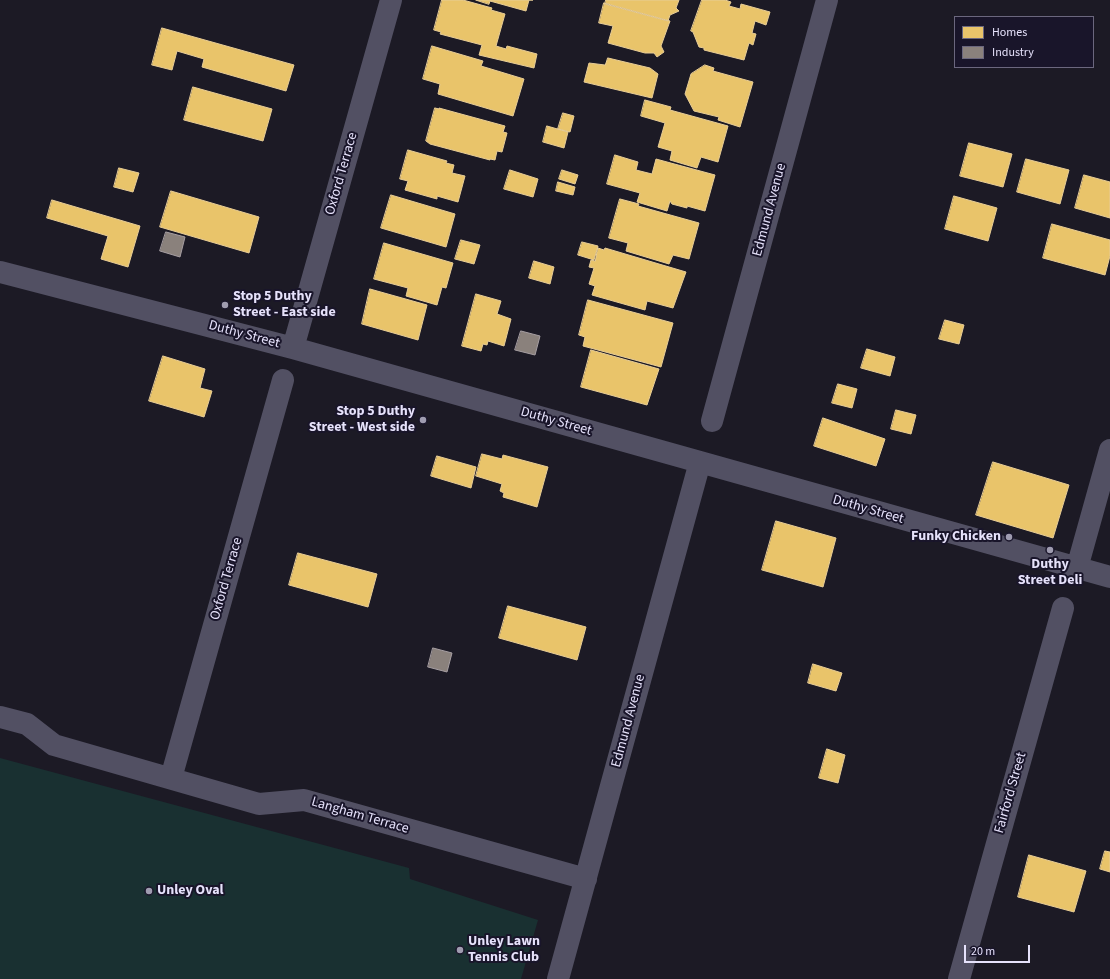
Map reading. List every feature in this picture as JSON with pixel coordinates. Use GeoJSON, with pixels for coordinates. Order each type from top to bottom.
{"type":"FeatureCollection","features":[{"type":"Feature","properties":{"kind":"street","name":"Oxford Terrace"},"geometry":{"type":"LineString","coordinates":[[293,348],[391,0]]}},
{"type":"Feature","properties":{"kind":"street","name":"Edmund Avenue"},"geometry":{"type":"LineString","coordinates":[[712,421],[827,0]]}},
{"type":"Feature","properties":{"kind":"street","name":"Duthy Street"},"geometry":{"type":"LineString","coordinates":[[0,272],[293,348],[1110,578]]}},
{"type":"Feature","properties":{"kind":"street","name":"Oxford Terrace"},"geometry":{"type":"LineString","coordinates":[[171,778],[283,380]]}},
{"type":"Feature","properties":{"kind":"street"},"geometry":{"type":"LineString","coordinates":[[1077,568],[1110,450]]}},
{"type":"Feature","properties":{"kind":"street","name":"Edmund Avenue"},"geometry":{"type":"LineString","coordinates":[[558,979],[700,462]]}},
{"type":"Feature","properties":{"kind":"street","name":"Fairford Street"},"geometry":{"type":"LineString","coordinates":[[959,979],[1063,608]]}},
{"type":"Feature","properties":{"kind":"street","name":"Langham Terrace"},"geometry":{"type":"LineString","coordinates":[[0,717],[27,724],[54,746],[259,804],[304,800],[586,879]]}},
{"type":"Feature","properties":{"kind":"green space","name":"Unley Oval"},"geometry":{"type":"Polygon","coordinates":[[[0,758],[409,868],[410,879],[538,920],[521,979],[0,979],[0,758]]]}},
{"type":"Feature","properties":{"kind":"building: Homes"},"geometry":{"type":"Polygon","coordinates":[[[442,0],[463,0],[492,8],[491,10],[505,14],[496,46],[506,49],[507,46],[537,54],[534,68],[479,55],[482,45],[440,34],[441,32],[434,30],[442,0]]]}},
{"type":"Feature","properties":{"kind":"building: Homes"},"geometry":{"type":"Polygon","coordinates":[[[476,0],[529,0],[526,11],[490,1],[489,4],[476,0]]]}},
{"type":"Feature","properties":{"kind":"building: Homes"},"geometry":{"type":"Polygon","coordinates":[[[606,0],[679,0],[676,8],[679,11],[670,15],[668,21],[605,4],[606,0]]]}},
{"type":"Feature","properties":{"kind":"building: Homes"},"geometry":{"type":"Polygon","coordinates":[[[702,0],[725,0],[731,2],[729,6],[740,9],[741,4],[770,12],[766,25],[755,21],[752,33],[756,34],[753,45],[749,43],[744,60],[704,50],[704,48],[699,47],[693,32],[691,31],[702,0]]]}},
{"type":"Feature","properties":{"kind":"building: Homes"},"geometry":{"type":"Polygon","coordinates":[[[604,3],[670,21],[661,46],[664,52],[657,57],[654,53],[645,53],[608,43],[613,26],[599,23],[604,3]]]}},
{"type":"Feature","properties":{"kind":"building: Homes"},"geometry":{"type":"Polygon","coordinates":[[[162,28],[294,65],[286,91],[202,67],[204,59],[177,51],[172,70],[152,65],[162,28]]]}},
{"type":"Feature","properties":{"kind":"building: Homes"},"geometry":{"type":"Polygon","coordinates":[[[432,46],[483,61],[481,66],[524,79],[513,116],[438,94],[440,84],[423,79],[432,46]]]}},
{"type":"Feature","properties":{"kind":"building: Homes"},"geometry":{"type":"Polygon","coordinates":[[[608,58],[650,68],[658,74],[652,98],[584,82],[589,63],[605,65],[608,58]]]}},
{"type":"Feature","properties":{"kind":"building: Homes"},"geometry":{"type":"Polygon","coordinates":[[[705,65],[714,68],[713,71],[753,82],[740,127],[718,120],[719,117],[694,111],[685,94],[691,74],[705,65]]]}},
{"type":"Feature","properties":{"kind":"building: Homes"},"geometry":{"type":"Polygon","coordinates":[[[193,87],[272,109],[263,141],[184,120],[193,87]]]}},
{"type":"Feature","properties":{"kind":"building: Homes"},"geometry":{"type":"Polygon","coordinates":[[[645,100],[671,107],[670,110],[728,126],[718,162],[701,157],[697,168],[670,160],[672,151],[658,147],[665,123],[641,116],[645,100]]]}},
{"type":"Feature","properties":{"kind":"building: Homes"},"geometry":{"type":"Polygon","coordinates":[[[435,108],[505,126],[503,132],[507,133],[502,152],[497,151],[495,160],[490,160],[430,144],[426,141],[435,108]]]}},
{"type":"Feature","properties":{"kind":"building: Homes"},"geometry":{"type":"Polygon","coordinates":[[[563,113],[574,116],[570,132],[558,129],[563,113]]]}},
{"type":"Feature","properties":{"kind":"building: Homes"},"geometry":{"type":"Polygon","coordinates":[[[547,126],[568,132],[564,148],[543,142],[547,126]]]}},
{"type":"Feature","properties":{"kind":"building: Homes"},"geometry":{"type":"Polygon","coordinates":[[[969,143],[1012,154],[1003,187],[960,176],[969,143]]]}},
{"type":"Feature","properties":{"kind":"building: Homes"},"geometry":{"type":"Polygon","coordinates":[[[408,150],[447,161],[446,163],[454,165],[452,173],[465,176],[458,202],[437,196],[437,199],[405,190],[408,181],[400,179],[408,150]]]}},
{"type":"Feature","properties":{"kind":"building: Homes"},"geometry":{"type":"Polygon","coordinates":[[[615,155],[638,162],[636,170],[652,174],[656,159],[715,175],[705,211],[672,204],[670,201],[667,211],[637,202],[640,193],[607,184],[615,155]]]}},
{"type":"Feature","properties":{"kind":"building: Homes"},"geometry":{"type":"Polygon","coordinates":[[[1026,159],[1069,170],[1060,204],[1017,192],[1026,159]]]}},
{"type":"Feature","properties":{"kind":"building: Homes"},"geometry":{"type":"Polygon","coordinates":[[[119,168],[139,173],[133,192],[114,187],[119,168]]]}},
{"type":"Feature","properties":{"kind":"building: Homes"},"geometry":{"type":"Polygon","coordinates":[[[510,170],[538,179],[533,197],[504,189],[510,170]]]}},
{"type":"Feature","properties":{"kind":"building: Homes"},"geometry":{"type":"Polygon","coordinates":[[[562,170],[578,175],[575,184],[559,179],[562,170]]]}},
{"type":"Feature","properties":{"kind":"building: Homes"},"geometry":{"type":"Polygon","coordinates":[[[1084,175],[1110,182],[1110,218],[1075,208],[1084,175]]]}},
{"type":"Feature","properties":{"kind":"building: Homes"},"geometry":{"type":"Polygon","coordinates":[[[558,182],[575,187],[573,195],[556,191],[558,182]]]}},
{"type":"Feature","properties":{"kind":"building: Homes"},"geometry":{"type":"Polygon","coordinates":[[[171,191],[259,217],[249,253],[160,227],[171,191]]]}},
{"type":"Feature","properties":{"kind":"building: Homes"},"geometry":{"type":"Polygon","coordinates":[[[391,195],[455,214],[446,247],[381,228],[391,195]]]}},
{"type":"Feature","properties":{"kind":"building: Homes"},"geometry":{"type":"Polygon","coordinates":[[[954,196],[997,208],[988,241],[945,229],[954,196]]]}},
{"type":"Feature","properties":{"kind":"building: Homes"},"geometry":{"type":"Polygon","coordinates":[[[620,199],[639,204],[638,206],[699,223],[689,259],[673,255],[669,264],[626,251],[628,243],[609,238],[620,199]]]}},
{"type":"Feature","properties":{"kind":"building: Homes"},"geometry":{"type":"Polygon","coordinates":[[[52,200],[140,226],[128,267],[101,259],[108,236],[47,218],[52,200]]]}},
{"type":"Feature","properties":{"kind":"building: Homes"},"geometry":{"type":"Polygon","coordinates":[[[1052,224],[1110,240],[1110,256],[1105,275],[1043,258],[1052,224]]]}},
{"type":"Feature","properties":{"kind":"building: Homes"},"geometry":{"type":"Polygon","coordinates":[[[461,240],[480,245],[474,264],[455,259],[461,240]]]}},
{"type":"Feature","properties":{"kind":"building: Homes"},"geometry":{"type":"Polygon","coordinates":[[[582,242],[598,246],[594,260],[578,255],[582,242]]]}},
{"type":"Feature","properties":{"kind":"building: Homes"},"geometry":{"type":"Polygon","coordinates":[[[384,243],[453,263],[446,288],[442,287],[437,305],[406,296],[408,288],[374,279],[384,243]]]}},
{"type":"Feature","properties":{"kind":"building: Homes"},"geometry":{"type":"Polygon","coordinates":[[[598,248],[604,250],[605,248],[686,272],[673,308],[647,301],[645,310],[592,295],[595,286],[589,284],[594,268],[589,267],[591,260],[595,261],[598,248]]]}},
{"type":"Feature","properties":{"kind":"building: Homes"},"geometry":{"type":"Polygon","coordinates":[[[534,261],[554,267],[550,284],[529,278],[534,261]]]}},
{"type":"Feature","properties":{"kind":"building: Homes"},"geometry":{"type":"Polygon","coordinates":[[[370,289],[427,305],[418,340],[362,324],[370,289]]]}},
{"type":"Feature","properties":{"kind":"building: Homes"},"geometry":{"type":"Polygon","coordinates":[[[476,294],[501,301],[497,314],[511,319],[504,346],[488,341],[487,345],[483,344],[481,351],[462,346],[476,294]]]}},
{"type":"Feature","properties":{"kind":"building: Homes"},"geometry":{"type":"Polygon","coordinates":[[[588,300],[673,323],[661,367],[583,346],[585,337],[579,335],[588,300]]]}},
{"type":"Feature","properties":{"kind":"building: Homes"},"geometry":{"type":"Polygon","coordinates":[[[945,320],[964,325],[959,344],[939,339],[945,320]]]}},
{"type":"Feature","properties":{"kind":"building: Homes"},"geometry":{"type":"Polygon","coordinates":[[[867,349],[895,357],[890,376],[861,368],[867,349]]]}},
{"type":"Feature","properties":{"kind":"building: Homes"},"geometry":{"type":"Polygon","coordinates":[[[591,350],[659,369],[647,405],[581,387],[591,350]]]}},
{"type":"Feature","properties":{"kind":"building: Homes"},"geometry":{"type":"Polygon","coordinates":[[[163,356],[205,369],[200,388],[212,391],[204,417],[149,401],[163,356]]]}},
{"type":"Feature","properties":{"kind":"building: Homes"},"geometry":{"type":"Polygon","coordinates":[[[838,384],[857,389],[852,408],[832,403],[838,384]]]}},
{"type":"Feature","properties":{"kind":"building: Homes"},"geometry":{"type":"Polygon","coordinates":[[[896,410],[916,415],[911,434],[891,429],[896,410]]]}},
{"type":"Feature","properties":{"kind":"building: Homes"},"geometry":{"type":"Polygon","coordinates":[[[823,418],[885,439],[876,466],[814,446],[823,418]]]}},
{"type":"Feature","properties":{"kind":"building: Homes"},"geometry":{"type":"Polygon","coordinates":[[[482,454],[502,459],[503,455],[548,467],[537,507],[503,497],[504,493],[500,491],[502,484],[476,476],[482,454]]]}},
{"type":"Feature","properties":{"kind":"building: Homes"},"geometry":{"type":"Polygon","coordinates":[[[437,456],[476,467],[471,488],[431,476],[437,456]]]}},
{"type":"Feature","properties":{"kind":"building: Homes"},"geometry":{"type":"Polygon","coordinates":[[[993,462],[1069,485],[1053,538],[976,515],[993,462]]]}},
{"type":"Feature","properties":{"kind":"building: Homes"},"geometry":{"type":"Polygon","coordinates":[[[776,521],[836,538],[823,587],[762,570],[776,521]]]}},
{"type":"Feature","properties":{"kind":"building: Homes"},"geometry":{"type":"Polygon","coordinates":[[[298,553],[377,574],[368,607],[289,585],[298,553]]]}},
{"type":"Feature","properties":{"kind":"building: Homes"},"geometry":{"type":"Polygon","coordinates":[[[508,606],[586,627],[577,660],[499,638],[508,606]]]}},
{"type":"Feature","properties":{"kind":"building: Homes"},"geometry":{"type":"Polygon","coordinates":[[[813,664],[842,673],[836,691],[808,683],[813,664]]]}},
{"type":"Feature","properties":{"kind":"building: Homes"},"geometry":{"type":"Polygon","coordinates":[[[827,749],[845,755],[838,783],[819,778],[827,749]]]}},
{"type":"Feature","properties":{"kind":"building: Homes"},"geometry":{"type":"Polygon","coordinates":[[[1105,851],[1110,852],[1110,872],[1100,869],[1105,851]]]}},
{"type":"Feature","properties":{"kind":"building: Homes"},"geometry":{"type":"Polygon","coordinates":[[[1029,855],[1086,871],[1074,912],[1018,897],[1029,855]]]}},
{"type":"Feature","properties":{"kind":"building: Industry"},"geometry":{"type":"Polygon","coordinates":[[[166,232],[185,237],[180,257],[160,251],[166,232]]]}},
{"type":"Feature","properties":{"kind":"building: Industry"},"geometry":{"type":"Polygon","coordinates":[[[521,331],[540,336],[535,355],[515,350],[521,331]]]}},
{"type":"Feature","properties":{"kind":"building: Industry"},"geometry":{"type":"Polygon","coordinates":[[[433,648],[452,653],[447,672],[428,667],[433,648]]]}},
{"type":"Feature","properties":{"kind":"place","name":"Stop 5 Duthy Street - East side"},"geometry":{"type":"Point","coordinates":[225,305]}},
{"type":"Feature","properties":{"kind":"place","name":"Stop 5 Duthy Street - West side"},"geometry":{"type":"Point","coordinates":[423,420]}},
{"type":"Feature","properties":{"kind":"place","name":"Funky Chicken"},"geometry":{"type":"Point","coordinates":[1009,537]}},
{"type":"Feature","properties":{"kind":"place","name":"Duthy Street Deli"},"geometry":{"type":"Point","coordinates":[1050,550]}},
{"type":"Feature","properties":{"kind":"place","name":"Unley Oval"},"geometry":{"type":"Point","coordinates":[149,891]}},
{"type":"Feature","properties":{"kind":"place","name":"Unley Lawn Tennis Club"},"geometry":{"type":"Point","coordinates":[460,950]}}]}
